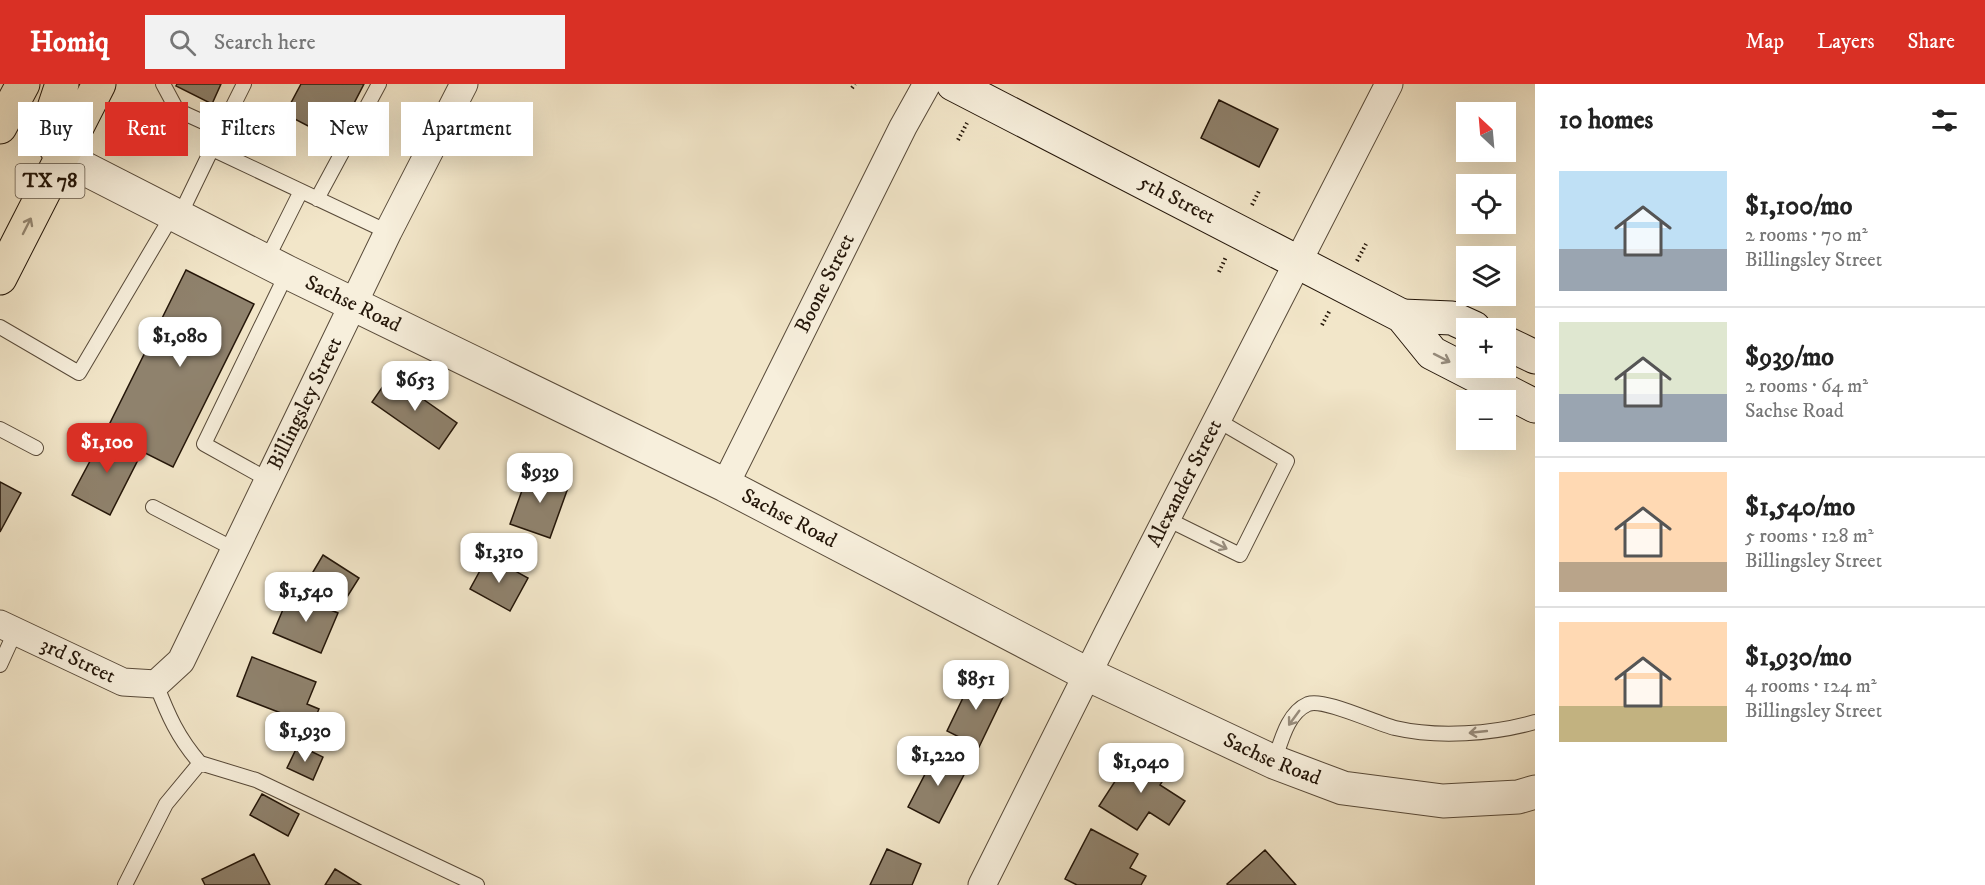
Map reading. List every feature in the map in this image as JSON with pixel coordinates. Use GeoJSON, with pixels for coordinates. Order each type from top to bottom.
{"type":"FeatureCollection","features":[{"type":"Feature","properties":{"kind":"main road"},"geometry":{"type":"LineString","coordinates":[[0,127],[23,84]]}},
{"type":"Feature","properties":{"kind":"main road"},"geometry":{"type":"LineString","coordinates":[[62,84],[47,129],[62,157]]}},
{"type":"Feature","properties":{"kind":"main road","name":"TX 78"},"geometry":{"type":"LineString","coordinates":[[0,278],[99,84]]}},
{"type":"Feature","properties":{"kind":"street","name":"Billingsley Street"},"geometry":{"type":"LineString","coordinates":[[156,684],[181,661],[388,232],[464,84]]}},
{"type":"Feature","properties":{"kind":"street","name":"Boone Street"},"geometry":{"type":"LineString","coordinates":[[725,485],[892,148],[927,84]]}},
{"type":"Feature","properties":{"kind":"street","name":"5th Street"},"geometry":{"type":"LineString","coordinates":[[953,84],[1402,316],[1432,353],[1535,406]]}},
{"type":"Feature","properties":{"kind":"street","name":"Alexander Street"},"geometry":{"type":"LineString","coordinates":[[982,885],[1087,674],[1389,84]]}},
{"type":"Feature","properties":{"kind":"street","name":"Sachse Road"},"geometry":{"type":"LineString","coordinates":[[62,157],[277,266],[725,485],[1087,674],[1274,762],[1343,788],[1443,801],[1518,797],[1535,792]]}},
{"type":"Feature","properties":{"kind":"street","name":"5th Street"},"geometry":{"type":"LineString","coordinates":[[1402,316],[1456,320]]}},
{"type":"Feature","properties":{"kind":"street"},"geometry":{"type":"LineString","coordinates":[[1516,348],[1535,357]]}},
{"type":"Feature","properties":{"kind":"street","name":"3rd Street"},"geometry":{"type":"LineString","coordinates":[[8,628],[123,682],[156,684]]}},
{"type":"Feature","properties":{"kind":"lane"},"geometry":{"type":"LineString","coordinates":[[163,84],[177,110],[200,120]]}},
{"type":"Feature","properties":{"kind":"lane"},"geometry":{"type":"LineString","coordinates":[[235,102],[244,84]]}},
{"type":"Feature","properties":{"kind":"lane"},"geometry":{"type":"LineString","coordinates":[[317,199],[379,84]]}},
{"type":"Feature","properties":{"kind":"lane"},"geometry":{"type":"LineString","coordinates":[[0,327],[80,373],[176,215],[208,156]]}},
{"type":"Feature","properties":{"kind":"lane"},"geometry":{"type":"LineString","coordinates":[[227,156],[388,232]]}},
{"type":"Feature","properties":{"kind":"lane"},"geometry":{"type":"LineString","coordinates":[[267,479],[204,444],[277,266],[301,191]]}},
{"type":"Feature","properties":{"kind":"lane"},"geometry":{"type":"LineString","coordinates":[[1167,519],[1240,555],[1287,461],[1217,420]]}},
{"type":"Feature","properties":{"kind":"lane"},"geometry":{"type":"LineString","coordinates":[[0,429],[36,448]]}},
{"type":"Feature","properties":{"kind":"lane"},"geometry":{"type":"LineString","coordinates":[[153,507],[234,549]]}},
{"type":"Feature","properties":{"kind":"lane"},"geometry":{"type":"LineString","coordinates":[[0,665],[8,628]]}},
{"type":"Feature","properties":{"kind":"lane"},"geometry":{"type":"LineString","coordinates":[[156,684],[172,725],[188,750],[200,763],[256,780],[477,885]]}},
{"type":"Feature","properties":{"kind":"lane"},"geometry":{"type":"LineString","coordinates":[[1274,762],[1294,714],[1309,704],[1325,704],[1395,728],[1455,734],[1513,728],[1535,722]]}},
{"type":"Feature","properties":{"kind":"lane"},"geometry":{"type":"LineString","coordinates":[[125,885],[166,804],[200,763]]}},
{"type":"Feature","properties":{"kind":"building"},"geometry":{"type":"Polygon","coordinates":[[[177,84],[221,84],[213,102],[208,102],[176,86],[177,84]]]}},
{"type":"Feature","properties":{"kind":"building"},"geometry":{"type":"Polygon","coordinates":[[[301,84],[364,84],[355,102],[308,102],[308,126],[296,120],[296,102],[291,102],[301,84]]]}},
{"type":"Feature","properties":{"kind":"building"},"geometry":{"type":"Polygon","coordinates":[[[1219,100],[1278,129],[1259,167],[1201,138],[1219,100]]]}},
{"type":"Feature","properties":{"kind":"building"},"geometry":{"type":"Polygon","coordinates":[[[186,270],[254,304],[173,467],[105,433],[186,270]]]}},
{"type":"Feature","properties":{"kind":"building"},"geometry":{"type":"Polygon","coordinates":[[[390,376],[457,423],[439,449],[372,402],[390,376]]]}},
{"type":"Feature","properties":{"kind":"building"},"geometry":{"type":"Polygon","coordinates":[[[105,433],[142,452],[110,515],[72,495],[105,433]]]}},
{"type":"Feature","properties":{"kind":"building"},"geometry":{"type":"Polygon","coordinates":[[[529,471],[569,485],[550,538],[510,524],[529,471]]]}},
{"type":"Feature","properties":{"kind":"building"},"geometry":{"type":"Polygon","coordinates":[[[0,482],[21,493],[0,532],[0,482]]]}},
{"type":"Feature","properties":{"kind":"building"},"geometry":{"type":"Polygon","coordinates":[[[323,555],[359,578],[342,605],[307,582],[323,555]]]}},
{"type":"Feature","properties":{"kind":"building"},"geometry":{"type":"Polygon","coordinates":[[[488,556],[528,578],[510,611],[470,589],[488,556]]]}},
{"type":"Feature","properties":{"kind":"building"},"geometry":{"type":"Polygon","coordinates":[[[290,593],[338,613],[321,653],[273,633],[290,593]]]}},
{"type":"Feature","properties":{"kind":"building"},"geometry":{"type":"Polygon","coordinates":[[[252,657],[316,682],[307,704],[319,709],[312,725],[237,696],[252,657]]]}},
{"type":"Feature","properties":{"kind":"building"},"geometry":{"type":"Polygon","coordinates":[[[974,675],[1006,691],[979,747],[947,731],[974,675]]]}},
{"type":"Feature","properties":{"kind":"building"},"geometry":{"type":"Polygon","coordinates":[[[298,745],[323,757],[313,780],[287,768],[298,745]]]}},
{"type":"Feature","properties":{"kind":"building"},"geometry":{"type":"Polygon","coordinates":[[[937,751],[968,767],[939,823],[908,807],[937,751]]]}},
{"type":"Feature","properties":{"kind":"building"},"geometry":{"type":"Polygon","coordinates":[[[1134,752],[1167,774],[1160,785],[1185,801],[1169,825],[1149,812],[1137,830],[1099,806],[1134,752]]]}},
{"type":"Feature","properties":{"kind":"building"},"geometry":{"type":"Polygon","coordinates":[[[262,794],[299,814],[288,836],[250,815],[262,794]]]}},
{"type":"Feature","properties":{"kind":"building"},"geometry":{"type":"Polygon","coordinates":[[[1091,829],[1138,854],[1130,868],[1146,876],[1141,885],[1077,885],[1065,879],[1091,829]]]}},
{"type":"Feature","properties":{"kind":"building"},"geometry":{"type":"Polygon","coordinates":[[[887,849],[921,864],[912,885],[870,885],[887,849]]]}},
{"type":"Feature","properties":{"kind":"building"},"geometry":{"type":"Polygon","coordinates":[[[1265,850],[1296,885],[1227,884],[1265,850]]]}},
{"type":"Feature","properties":{"kind":"building"},"geometry":{"type":"Polygon","coordinates":[[[254,854],[270,885],[205,885],[202,879],[254,854]]]}},
{"type":"Feature","properties":{"kind":"building"},"geometry":{"type":"Polygon","coordinates":[[[335,869],[361,885],[325,885],[335,869]]]}}]}
